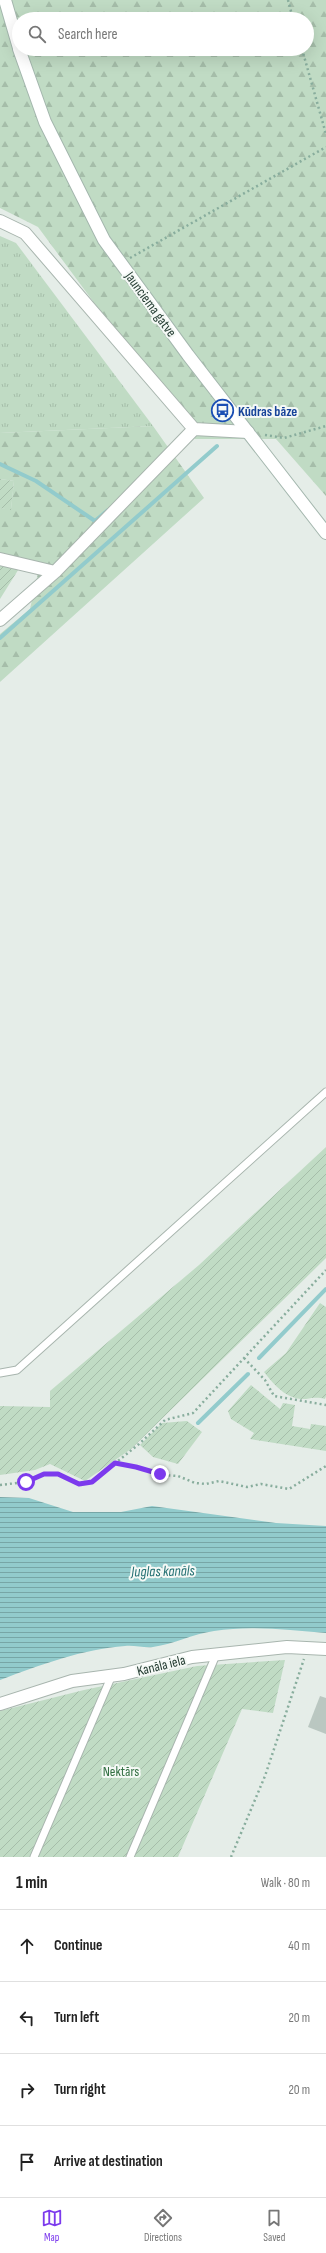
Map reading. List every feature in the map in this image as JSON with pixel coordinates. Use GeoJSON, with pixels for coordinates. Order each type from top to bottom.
{"type":"FeatureCollection","features":[{"type":"Feature","properties":{"kind":"street","name":"Jaunciema gatve"},"geometry":{"type":"LineString","coordinates":[[5,0],[12,24]]}},
{"type":"Feature","properties":{"kind":"street","name":"Jaunciema gatve"},"geometry":{"type":"LineString","coordinates":[[22,56],[45,122],[104,240],[326,533]]}},
{"type":"Feature","properties":{"kind":"street"},"geometry":{"type":"LineString","coordinates":[[0,221],[25,233],[194,429],[248,432]]}},
{"type":"Feature","properties":{"kind":"street"},"geometry":{"type":"LineString","coordinates":[[0,620],[55,572],[194,429]]}},
{"type":"Feature","properties":{"kind":"street"},"geometry":{"type":"LineString","coordinates":[[0,559],[55,572]]}},
{"type":"Feature","properties":{"kind":"street","name":"Kanāla iela"},"geometry":{"type":"LineString","coordinates":[[0,1705],[72,1681],[112,1675],[192,1657],[287,1647],[326,1649]]}},
{"type":"Feature","properties":{"kind":"lane"},"geometry":{"type":"LineString","coordinates":[[0,1373],[17,1370],[326,1092]]}},
{"type":"Feature","properties":{"kind":"lane"},"geometry":{"type":"LineString","coordinates":[[130,1857],[216,1655]]}},
{"type":"Feature","properties":{"kind":"lane"},"geometry":{"type":"LineString","coordinates":[[34,1857],[112,1675]]}},
{"type":"Feature","properties":{"kind":"path"},"geometry":{"type":"LineString","coordinates":[[288,0],[291,12]]}},
{"type":"Feature","properties":{"kind":"path"},"geometry":{"type":"LineString","coordinates":[[304,56],[326,134]]}},
{"type":"Feature","properties":{"kind":"path"},"geometry":{"type":"LineString","coordinates":[[121,264],[326,147]]}},
{"type":"Feature","properties":{"kind":"path"},"geometry":{"type":"LineString","coordinates":[[248,432],[284,438],[326,426]]}},
{"type":"Feature","properties":{"kind":"path"},"geometry":{"type":"LineString","coordinates":[[0,1485],[26,1482],[44,1474],[58,1474],[79,1484],[92,1482],[165,1420],[194,1413],[326,1270]]}},
{"type":"Feature","properties":{"kind":"path"},"geometry":{"type":"LineString","coordinates":[[244,1358],[265,1380],[274,1396],[326,1405]]}},
{"type":"Feature","properties":{"kind":"path"},"geometry":{"type":"LineString","coordinates":[[115,1463],[160,1474],[178,1476],[195,1483],[206,1484],[219,1481],[247,1487],[268,1485],[289,1489],[326,1466]]}},
{"type":"Feature","properties":{"kind":"path"},"geometry":{"type":"LineString","coordinates":[[231,1857],[265,1776],[308,1647]]}},
{"type":"Feature","properties":{"kind":"green space"},"geometry":{"type":"Polygon","coordinates":[[[0,0],[326,0],[326,496],[276,439],[195,439],[38,227],[0,208],[0,0]]]}},
{"type":"Feature","properties":{"kind":"green space"},"geometry":{"type":"Polygon","coordinates":[[[0,236],[16,243],[153,426],[0,433],[0,236]]]}},
{"type":"Feature","properties":{"kind":"green space"},"geometry":{"type":"Polygon","coordinates":[[[153,426],[204,498],[0,682],[0,634],[30,609],[38,573],[0,562],[0,508],[11,509],[14,481],[0,479],[0,433],[153,426]]]}},
{"type":"Feature","properties":{"kind":"green space"},"geometry":{"type":"Polygon","coordinates":[[[0,479],[14,481],[11,510],[0,508],[0,479]]]}},
{"type":"Feature","properties":{"kind":"green space"},"geometry":{"type":"Polygon","coordinates":[[[0,562],[20,567],[0,599],[0,562]]]}},
{"type":"Feature","properties":{"kind":"green space"},"geometry":{"type":"Polygon","coordinates":[[[326,1147],[326,1258],[131,1449],[85,1481],[50,1464],[35,1470],[0,1475],[0,1406],[50,1407],[50,1391],[199,1265],[326,1147]]]}},
{"type":"Feature","properties":{"kind":"green space"},"geometry":{"type":"Polygon","coordinates":[[[320,1303],[326,1307],[326,1396],[325,1399],[299,1399],[287,1395],[277,1387],[264,1372],[286,1353],[320,1303]]]}},
{"type":"Feature","properties":{"kind":"green space"},"geometry":{"type":"Polygon","coordinates":[[[251,1385],[280,1409],[283,1403],[295,1405],[292,1426],[310,1429],[311,1424],[326,1426],[326,1451],[250,1439],[254,1433],[231,1419],[228,1411],[251,1385]]]}},
{"type":"Feature","properties":{"kind":"green space"},"geometry":{"type":"Polygon","coordinates":[[[187,1421],[202,1432],[178,1464],[153,1457],[140,1445],[162,1423],[187,1421]]]}},
{"type":"Feature","properties":{"kind":"green space","name":"Nektārs"},"geometry":{"type":"Polygon","coordinates":[[[285,1660],[273,1713],[242,1709],[178,1857],[0,1857],[0,1711],[84,1690],[197,1666],[285,1660]]]}},
{"type":"Feature","properties":{"kind":"water","name":"Juglas kanāls"},"geometry":{"type":"Polygon","coordinates":[[[0,1497],[29,1498],[73,1512],[121,1512],[152,1506],[276,1523],[326,1526],[326,1633],[256,1628],[214,1631],[153,1647],[128,1646],[93,1650],[46,1663],[0,1680],[0,1497]]]}},
{"type":"Feature","properties":{"kind":"building"},"geometry":{"type":"Polygon","coordinates":[[[320,1696],[326,1698],[326,1734],[308,1727],[320,1696]]]}},
{"type":"Feature","properties":{"kind":"waterway"},"geometry":{"type":"LineString","coordinates":[[0,638],[217,446]]}},
{"type":"Feature","properties":{"kind":"waterway"},"geometry":{"type":"LineString","coordinates":[[0,464],[36,481],[95,521],[108,510]]}},
{"type":"Feature","properties":{"kind":"waterway"},"geometry":{"type":"LineString","coordinates":[[259,1358],[326,1289]]}},
{"type":"Feature","properties":{"kind":"waterway"},"geometry":{"type":"LineString","coordinates":[[198,1423],[248,1374]]}},
{"type":"Feature","properties":{"kind":"place","name":"Kūdras bāze"},"geometry":{"type":"Point","coordinates":[222,411]}},
{"type":"Feature","properties":{"kind":"route"},"geometry":{"type":"LineString","coordinates":[[26,1482],[44,1474],[58,1474],[79,1484],[92,1482],[115,1463],[160,1474]]}}]}
